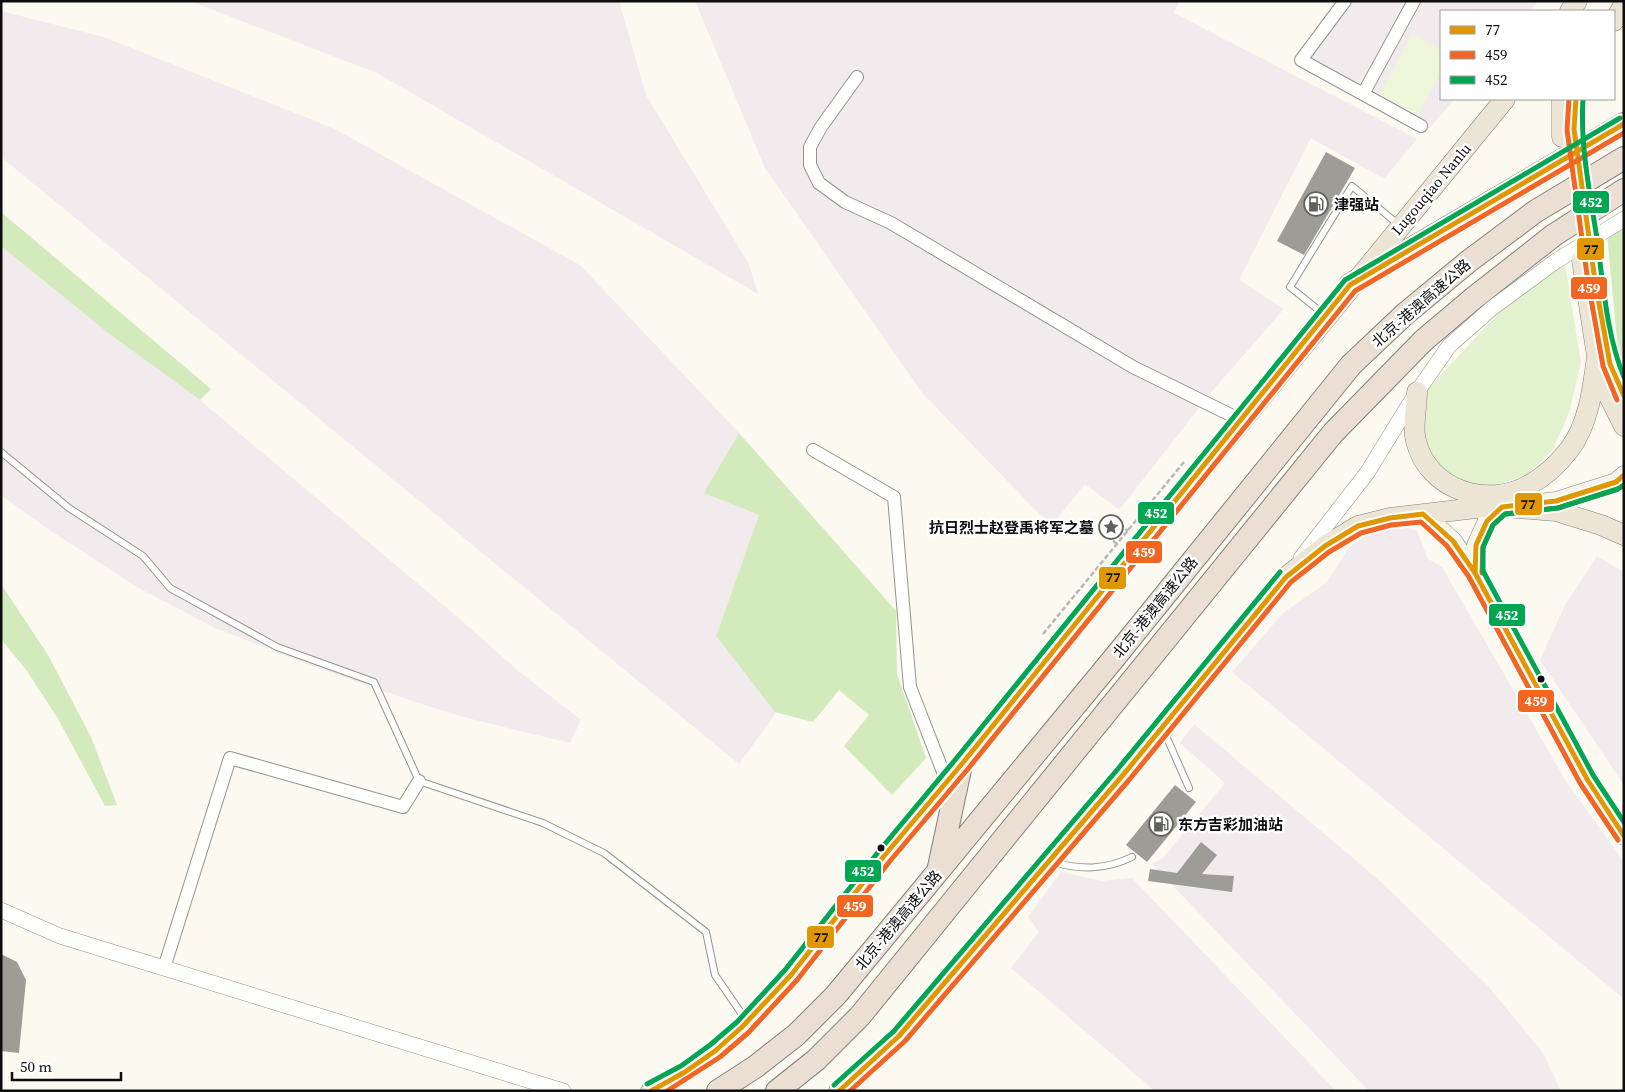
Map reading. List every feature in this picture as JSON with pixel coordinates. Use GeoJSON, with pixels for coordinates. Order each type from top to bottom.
{"type":"FeatureCollection","features":[{"type":"Feature","properties":{"kind":"highway"},"geometry":{"type":"LineString","coordinates":[[1615,19],[1624,5]]}},
{"type":"Feature","properties":{"kind":"highway","name":"Lugouqiao Nanlu"},"geometry":{"type":"LineString","coordinates":[[651,1091],[666,1084],[732,1039],[780,991],[895,841],[961,765],[1350,285],[1503,100]]}},
{"type":"Feature","properties":{"kind":"highway"},"geometry":{"type":"LineString","coordinates":[[1562,100],[1587,259],[1597,356],[1608,394],[1624,426]]}},
{"type":"Feature","properties":{"kind":"highway"},"geometry":{"type":"LineString","coordinates":[[1568,133],[1576,100]]}},
{"type":"Feature","properties":{"kind":"highway"},"geometry":{"type":"LineString","coordinates":[[1350,285],[1624,124]]}},
{"type":"Feature","properties":{"kind":"highway","name":"北京-港澳高速公路"},"geometry":{"type":"LineString","coordinates":[[718,1091],[755,1067],[796,1035],[836,995],[1351,366],[1405,314],[1468,261],[1536,211],[1624,158]]}},
{"type":"Feature","properties":{"kind":"highway","name":"北京-港澳高速公路"},"geometry":{"type":"LineString","coordinates":[[777,1091],[816,1060],[860,1016],[1334,433],[1424,340],[1475,297],[1554,235],[1624,190]]}},
{"type":"Feature","properties":{"kind":"highway"},"geometry":{"type":"LineString","coordinates":[[1587,259],[1610,364],[1624,397]]}},
{"type":"Feature","properties":{"kind":"highway"},"geometry":{"type":"LineString","coordinates":[[1417,392],[1415,440],[1424,462],[1442,481],[1458,491],[1484,495],[1509,493],[1528,486],[1550,471],[1570,448],[1592,395],[1597,356]]}},
{"type":"Feature","properties":{"kind":"highway"},"geometry":{"type":"LineString","coordinates":[[839,1091],[899,1036],[1160,730],[1286,577],[1325,546],[1358,526],[1390,518],[1502,507],[1556,511],[1601,525],[1624,536]]}},
{"type":"Feature","properties":{"kind":"highway"},"geometry":{"type":"LineString","coordinates":[[938,872],[961,765]]}},
{"type":"Feature","properties":{"kind":"main road"},"geometry":{"type":"LineString","coordinates":[[1475,573],[1476,545],[1487,521],[1502,507],[1556,501],[1616,482],[1624,475]]}},
{"type":"Feature","properties":{"kind":"main road"},"geometry":{"type":"LineString","coordinates":[[1423,514],[1453,542],[1475,573],[1587,778],[1624,836]]}},
{"type":"Feature","properties":{"kind":"street"},"geometry":{"type":"LineString","coordinates":[[1345,1],[1300,60],[1421,126]]}},
{"type":"Feature","properties":{"kind":"street"},"geometry":{"type":"LineString","coordinates":[[1363,94],[1414,1]]}},
{"type":"Feature","properties":{"kind":"street"},"geometry":{"type":"LineString","coordinates":[[857,77],[821,127],[810,147],[810,165],[819,183],[845,202],[891,223],[1133,367],[1241,420]]}},
{"type":"Feature","properties":{"kind":"street"},"geometry":{"type":"LineString","coordinates":[[1286,577],[1367,473],[1417,392],[1449,346],[1470,326],[1556,261],[1624,219]]}},
{"type":"Feature","properties":{"kind":"street"},"geometry":{"type":"LineString","coordinates":[[813,450],[894,497],[910,687],[947,782]]}},
{"type":"Feature","properties":{"kind":"street"},"geometry":{"type":"LineString","coordinates":[[164,968],[230,758],[403,807],[419,781]]}},
{"type":"Feature","properties":{"kind":"street"},"geometry":{"type":"LineString","coordinates":[[1,910],[60,936],[563,1091]]}},
{"type":"Feature","properties":{"kind":"lane"},"geometry":{"type":"LineString","coordinates":[[1326,316],[1290,287],[1352,186],[1400,226]]}},
{"type":"Feature","properties":{"kind":"lane"},"geometry":{"type":"LineString","coordinates":[[1,452],[69,508],[143,556],[170,588],[277,647],[374,682],[419,781],[543,823],[604,852],[706,932],[715,975],[748,1023]]}},
{"type":"Feature","properties":{"kind":"lane"},"geometry":{"type":"LineString","coordinates":[[1160,730],[1167,738],[1189,788]]}},
{"type":"Feature","properties":{"kind":"lane"},"geometry":{"type":"LineString","coordinates":[[1048,861],[1087,868],[1113,866],[1132,857]]}},
{"type":"Feature","properties":{"kind":"path"},"geometry":{"type":"LineString","coordinates":[[1117,544],[1105,534],[1116,521],[1128,531]]}},
{"type":"Feature","properties":{"kind":"shaded area"},"geometry":{"type":"Polygon","coordinates":[[[190,1],[619,1],[646,95],[749,264],[758,294],[377,73],[190,1]]]}},
{"type":"Feature","properties":{"kind":"shaded area"},"geometry":{"type":"Polygon","coordinates":[[[695,1],[1179,1],[1174,13],[1417,139],[1384,179],[1311,138],[1239,280],[1284,309],[1214,389],[1119,510],[1085,484],[1051,526],[923,394],[765,168],[695,1]]]}},
{"type":"Feature","properties":{"kind":"shaded area"},"geometry":{"type":"Polygon","coordinates":[[[1334,1],[1538,1],[1531,10],[1440,10],[1440,100],[1454,100],[1425,133],[1294,61],[1334,1]]]}},
{"type":"Feature","properties":{"kind":"shaded area"},"geometry":{"type":"Polygon","coordinates":[[[1,11],[104,37],[335,129],[580,265],[739,433],[705,493],[759,515],[716,636],[776,713],[739,764],[1,157],[1,11]]]}},
{"type":"Feature","properties":{"kind":"shaded area"},"geometry":{"type":"Polygon","coordinates":[[[1,246],[108,333],[200,400],[461,620],[516,669],[581,720],[570,743],[467,718],[412,701],[304,663],[215,628],[135,586],[48,529],[1,495],[1,246]]]}},
{"type":"Feature","properties":{"kind":"shaded area"},"geometry":{"type":"Polygon","coordinates":[[[1401,526],[1417,531],[1428,559],[1442,567],[1566,781],[1624,862],[1624,999],[1232,672],[1283,613],[1326,583],[1350,546],[1373,531],[1401,526]]]}},
{"type":"Feature","properties":{"kind":"shaded area"},"geometry":{"type":"Polygon","coordinates":[[[1597,556],[1624,572],[1624,785],[1540,660],[1564,607],[1597,556]]]}},
{"type":"Feature","properties":{"kind":"shaded area"},"geometry":{"type":"Polygon","coordinates":[[[1194,724],[1379,880],[1488,986],[1543,1053],[1561,1091],[1369,1091],[1152,864],[1163,858],[1225,783],[1180,743],[1194,724]]]}},
{"type":"Feature","properties":{"kind":"shaded area"},"geometry":{"type":"Polygon","coordinates":[[[1061,872],[1101,881],[1132,878],[1336,1091],[1155,1091],[1011,968],[1039,932],[1028,917],[1061,872]]]}},
{"type":"Feature","properties":{"kind":"green space"},"geometry":{"type":"Polygon","coordinates":[[[1412,34],[1440,49],[1440,74],[1418,115],[1380,94],[1412,34]]]}},
{"type":"Feature","properties":{"kind":"green space"},"geometry":{"type":"Polygon","coordinates":[[[1,212],[211,389],[200,400],[108,333],[1,246],[1,212]]]}},
{"type":"Feature","properties":{"kind":"green space"},"geometry":{"type":"Polygon","coordinates":[[[1624,214],[1624,361],[1618,351],[1606,223],[1624,214]]]}},
{"type":"Feature","properties":{"kind":"green space"},"geometry":{"type":"Polygon","coordinates":[[[1562,245],[1581,363],[1569,413],[1553,449],[1527,475],[1486,489],[1450,481],[1433,466],[1421,422],[1425,392],[1562,245]]]}},
{"type":"Feature","properties":{"kind":"green space"},"geometry":{"type":"Polygon","coordinates":[[[739,433],[896,611],[897,674],[926,758],[892,795],[844,746],[869,715],[839,690],[813,722],[775,712],[716,636],[759,515],[704,493],[739,433]]]}},
{"type":"Feature","properties":{"kind":"green space"},"geometry":{"type":"Polygon","coordinates":[[[1,584],[48,655],[91,737],[117,805],[105,806],[57,717],[27,671],[1,639],[1,584]]]}},
{"type":"Feature","properties":{"kind":"building","name":"津强站"},"geometry":{"type":"Polygon","coordinates":[[[1326,152],[1355,168],[1304,255],[1277,241],[1326,152]]]}},
{"type":"Feature","properties":{"kind":"building","name":"东方吉彩加油站"},"geometry":{"type":"Polygon","coordinates":[[[1175,785],[1196,802],[1147,862],[1126,845],[1175,785]]]}},
{"type":"Feature","properties":{"kind":"building"},"geometry":{"type":"Polygon","coordinates":[[[1201,842],[1217,855],[1202,874],[1234,876],[1232,892],[1148,881],[1150,869],[1177,873],[1201,842]]]}},
{"type":"Feature","properties":{"kind":"building"},"geometry":{"type":"Polygon","coordinates":[[[1,954],[17,962],[26,980],[19,1053],[1,1051],[1,954]]]}},
{"type":"Feature","properties":{"kind":"transit line","name":"459"},"geometry":{"type":"LineString","coordinates":[[1569,100],[1567,130],[1588,282],[1603,366],[1617,400]]}},
{"type":"Feature","properties":{"kind":"transit line","name":"77"},"geometry":{"type":"LineString","coordinates":[[1576,100],[1574,129],[1595,281],[1610,364],[1624,396]]}},
{"type":"Feature","properties":{"kind":"transit line","name":"452"},"geometry":{"type":"LineString","coordinates":[[1583,100],[1584,152],[1604,291],[1613,345],[1624,377]]}},
{"type":"Feature","properties":{"kind":"transit line","name":"452"},"geometry":{"type":"LineString","coordinates":[[647,1084],[681,1066],[710,1045],[737,1022],[785,970],[879,851],[1345,280],[1620,118]]}},
{"type":"Feature","properties":{"kind":"transit line","name":"77"},"geometry":{"type":"LineString","coordinates":[[651,1091],[685,1072],[715,1051],[742,1027],[791,975],[884,856],[961,765],[1350,285],[1624,124]]}},
{"type":"Feature","properties":{"kind":"transit line","name":"459"},"geometry":{"type":"LineString","coordinates":[[667,1091],[720,1057],[748,1033],[797,980],[890,861],[967,770],[1355,291],[1624,133]]}},
{"type":"Feature","properties":{"kind":"transit line","name":"77"},"geometry":{"type":"LineString","coordinates":[[1475,573],[1476,545],[1487,521],[1502,507],[1556,501],[1616,482],[1624,475]]}},
{"type":"Feature","properties":{"kind":"transit line","name":"459"},"geometry":{"type":"LineString","coordinates":[[1482,573],[1483,547],[1493,525],[1505,514],[1558,508],[1618,489],[1624,485]]}},
{"type":"Feature","properties":{"kind":"transit line","name":"452"},"geometry":{"type":"LineString","coordinates":[[1624,485],[1618,489],[1558,508],[1505,514],[1493,525],[1483,547],[1483,571],[1593,775],[1624,822]]}},
{"type":"Feature","properties":{"kind":"transit line","name":"77"},"geometry":{"type":"LineString","coordinates":[[839,1091],[899,1036],[1123,775],[1286,577],[1325,546],[1358,526],[1390,518],[1423,514],[1453,541],[1475,573],[1587,779],[1624,836]]}},
{"type":"Feature","properties":{"kind":"transit line","name":"459"},"geometry":{"type":"LineString","coordinates":[[850,1091],[905,1041],[1129,780],[1291,582],[1329,552],[1361,533],[1391,525],[1421,522],[1447,546],[1469,577],[1580,783],[1618,840]]}},
{"type":"Feature","properties":{"kind":"transit line","name":"452"},"geometry":{"type":"LineString","coordinates":[[834,1085],[894,1031],[1117,770],[1280,572]]}},
{"type":"Feature","properties":{"kind":"place","name":"津强站"},"geometry":{"type":"Point","coordinates":[1316,204]}},
{"type":"Feature","properties":{"kind":"place","name":"抗日烈士赵登禹将军之墓"},"geometry":{"type":"Point","coordinates":[1111,527]}},
{"type":"Feature","properties":{"kind":"place","name":"东方吉彩加油站"},"geometry":{"type":"Point","coordinates":[1161,824]}}]}
